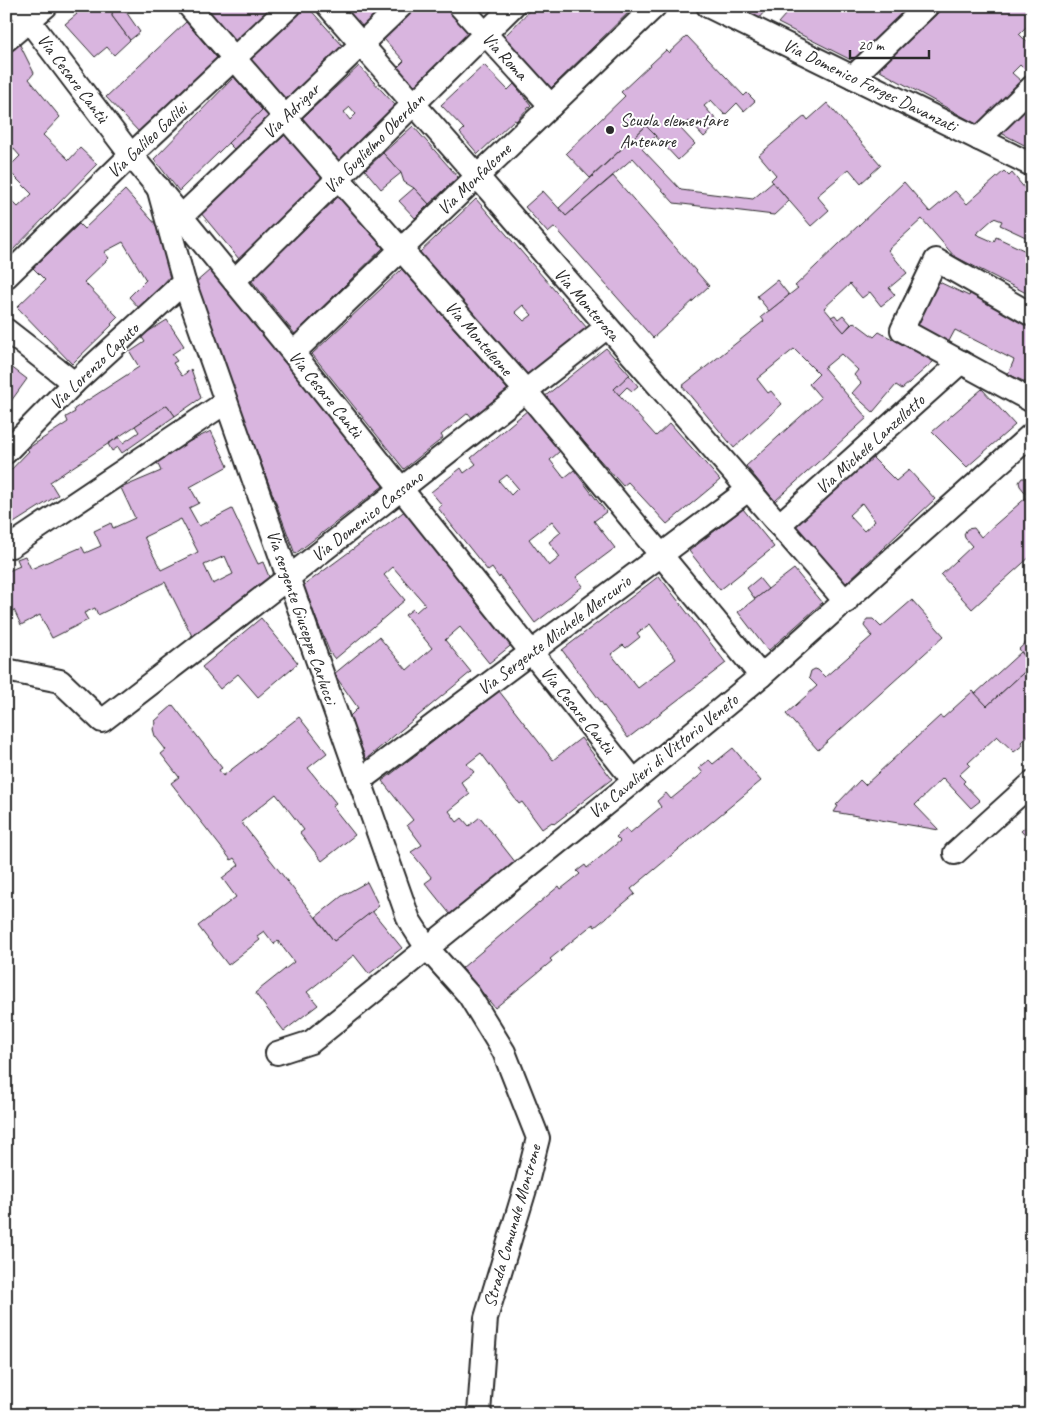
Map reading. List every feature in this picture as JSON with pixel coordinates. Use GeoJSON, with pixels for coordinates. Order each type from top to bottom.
{"type":"FeatureCollection","features":[{"type":"Feature","properties":{"kind":"street","name":"Via Monteleone"},"geometry":{"type":"LineString","coordinates":[[189,6],[525,390],[761,676]]}},
{"type":"Feature","properties":{"kind":"street","name":"Via Galileo Galilei"},"geometry":{"type":"LineString","coordinates":[[6,277],[131,155],[290,6]]}},
{"type":"Feature","properties":{"kind":"street","name":"Via Monterosa"},"geometry":{"type":"LineString","coordinates":[[328,6],[846,602]]}},
{"type":"Feature","properties":{"kind":"street","name":"Via Adrigar"},"geometry":{"type":"LineString","coordinates":[[182,216],[401,6]]}},
{"type":"Feature","properties":{"kind":"street","name":"Via Roma"},"geometry":{"type":"LineString","coordinates":[[460,6],[484,35],[551,106]]}},
{"type":"Feature","properties":{"kind":"street","name":"Via Guglielmo Oberdan"},"geometry":{"type":"LineString","coordinates":[[235,280],[513,6]]}},
{"type":"Feature","properties":{"kind":"street","name":"Via Monfalcone"},"geometry":{"type":"LineString","coordinates":[[293,353],[655,6]]}},
{"type":"Feature","properties":{"kind":"street","name":"Via Domenico Forges Davanzati"},"geometry":{"type":"LineString","coordinates":[[708,6],[1032,165]]}},
{"type":"Feature","properties":{"kind":"street"},"geometry":{"type":"LineString","coordinates":[[853,78],[926,6]]}},
{"type":"Feature","properties":{"kind":"street"},"geometry":{"type":"LineString","coordinates":[[6,40],[31,11]]}},
{"type":"Feature","properties":{"kind":"street","name":"Via Cesare Cantù"},"geometry":{"type":"LineString","coordinates":[[31,11],[131,155],[235,280],[634,781]]}},
{"type":"Feature","properties":{"kind":"street"},"geometry":{"type":"LineString","coordinates":[[979,139],[1032,87]]}},
{"type":"Feature","properties":{"kind":"street","name":"Via sergente Giuseppe Carlucci"},"geometry":{"type":"LineString","coordinates":[[158,186],[184,282],[359,781],[409,920],[427,948]]}},
{"type":"Feature","properties":{"kind":"street"},"geometry":{"type":"LineString","coordinates":[[1032,315],[936,260],[902,330],[1032,401]]}},
{"type":"Feature","properties":{"kind":"street","name":"Via Lorenzo Caputo"},"geometry":{"type":"LineString","coordinates":[[6,452],[74,383],[184,282]]}},
{"type":"Feature","properties":{"kind":"street","name":"Via Domenico Cassano"},"geometry":{"type":"LineString","coordinates":[[6,670],[60,681],[102,721],[288,578],[607,327]]}},
{"type":"Feature","properties":{"kind":"street"},"geometry":{"type":"LineString","coordinates":[[6,330],[74,383]]}},
{"type":"Feature","properties":{"kind":"street","name":"Via Michele Lanzellotto"},"geometry":{"type":"LineString","coordinates":[[780,525],[961,362]]}},
{"type":"Feature","properties":{"kind":"street"},"geometry":{"type":"LineString","coordinates":[[11,546],[226,402]]}},
{"type":"Feature","properties":{"kind":"street","name":"Via Cavalieri di Vittorio Veneto"},"geometry":{"type":"LineString","coordinates":[[276,1053],[311,1042],[634,781],[761,676],[846,602],[1032,434]]}},
{"type":"Feature","properties":{"kind":"street","name":"Via Sergente Michele Mercurio"},"geometry":{"type":"LineString","coordinates":[[359,781],[748,490]]}},
{"type":"Feature","properties":{"kind":"street"},"geometry":{"type":"LineString","coordinates":[[955,853],[1032,783]]}},
{"type":"Feature","properties":{"kind":"street","name":"Strada Comunale Montrone"},"geometry":{"type":"LineString","coordinates":[[427,948],[469,995],[504,1052],[538,1138],[526,1186],[486,1318],[479,1413],[481,1415]]}},
{"type":"Feature","properties":{"kind":"building"},"geometry":{"type":"Polygon","coordinates":[[[79,6],[113,6],[112,16],[130,40],[114,55],[107,47],[95,57],[65,24],[77,14],[74,11],[79,6]]]}},
{"type":"Feature","properties":{"kind":"building"},"geometry":{"type":"Polygon","coordinates":[[[113,6],[122,6],[140,32],[130,40],[112,16],[113,6]]]}},
{"type":"Feature","properties":{"kind":"building"},"geometry":{"type":"Polygon","coordinates":[[[203,6],[277,6],[235,46],[203,6]]]}},
{"type":"Feature","properties":{"kind":"building"},"geometry":{"type":"Polygon","coordinates":[[[307,6],[343,46],[286,99],[246,60],[307,6]]]}},
{"type":"Feature","properties":{"kind":"building"},"geometry":{"type":"Polygon","coordinates":[[[337,6],[395,6],[365,36],[337,6]]]}},
{"type":"Feature","properties":{"kind":"building"},"geometry":{"type":"Polygon","coordinates":[[[414,6],[447,6],[472,34],[414,92],[394,71],[404,61],[383,38],[414,6]]]}},
{"type":"Feature","properties":{"kind":"building"},"geometry":{"type":"Polygon","coordinates":[[[534,6],[635,6],[550,89],[503,38],[534,6]]]}},
{"type":"Feature","properties":{"kind":"building"},"geometry":{"type":"Polygon","coordinates":[[[734,6],[769,6],[759,18],[734,6]]]}},
{"type":"Feature","properties":{"kind":"building"},"geometry":{"type":"Polygon","coordinates":[[[793,6],[819,6],[824,8],[825,6],[911,6],[888,28],[891,31],[857,63],[778,23],[793,6]]]}},
{"type":"Feature","properties":{"kind":"building"},"geometry":{"type":"Polygon","coordinates":[[[945,6],[1032,6],[1032,26],[1029,24],[1019,34],[1032,47],[1032,73],[1030,75],[1020,65],[1012,73],[1021,81],[978,125],[880,71],[880,68],[945,6]]]}},
{"type":"Feature","properties":{"kind":"building"},"geometry":{"type":"Polygon","coordinates":[[[186,22],[218,59],[139,132],[106,97],[186,22]]]}},
{"type":"Feature","properties":{"kind":"building"},"geometry":{"type":"Polygon","coordinates":[[[687,36],[744,96],[747,93],[755,101],[744,111],[737,103],[725,115],[711,100],[704,106],[719,123],[704,137],[689,121],[681,129],[695,144],[678,160],[646,126],[590,178],[566,153],[625,96],[621,92],[666,50],[669,53],[687,36]]]}},
{"type":"Feature","properties":{"kind":"building"},"geometry":{"type":"Polygon","coordinates":[[[17,39],[34,73],[29,79],[60,117],[43,135],[69,160],[80,148],[97,164],[6,257],[6,195],[18,207],[32,194],[7,169],[20,156],[6,140],[6,49],[17,39]]]}},
{"type":"Feature","properties":{"kind":"building"},"geometry":{"type":"Polygon","coordinates":[[[484,65],[508,90],[514,84],[531,105],[516,121],[514,120],[478,154],[460,133],[464,129],[441,105],[484,65]]]}},
{"type":"Feature","properties":{"kind":"building"},"geometry":{"type":"Polygon","coordinates":[[[359,66],[396,106],[338,165],[300,120],[359,66]],[[350,107],[344,112],[350,120],[356,114],[350,107]]]}},
{"type":"Feature","properties":{"kind":"building"},"geometry":{"type":"Polygon","coordinates":[[[234,77],[262,110],[179,191],[154,159],[234,77]]]}},
{"type":"Feature","properties":{"kind":"building"},"geometry":{"type":"Polygon","coordinates":[[[827,103],[881,165],[861,183],[849,169],[817,196],[829,210],[811,226],[771,180],[776,175],[759,155],[805,116],[808,120],[827,103]]]}},
{"type":"Feature","properties":{"kind":"building"},"geometry":{"type":"Polygon","coordinates":[[[1032,103],[1032,149],[1001,133],[1032,103]]]}},
{"type":"Feature","properties":{"kind":"building"},"geometry":{"type":"Polygon","coordinates":[[[262,110],[272,120],[238,153],[228,143],[262,110]]]}},
{"type":"Feature","properties":{"kind":"building"},"geometry":{"type":"Polygon","coordinates":[[[413,126],[458,177],[429,204],[414,188],[404,182],[401,173],[383,153],[413,126]]]}},
{"type":"Feature","properties":{"kind":"building"},"geometry":{"type":"Polygon","coordinates":[[[646,126],[656,136],[642,149],[681,190],[753,199],[773,182],[789,201],[774,215],[674,203],[633,158],[566,216],[559,208],[646,126]]]}},
{"type":"Feature","properties":{"kind":"building"},"geometry":{"type":"Polygon","coordinates":[[[285,135],[322,178],[239,259],[200,212],[285,135]]]}},
{"type":"Feature","properties":{"kind":"building"},"geometry":{"type":"Polygon","coordinates":[[[383,153],[401,173],[381,189],[365,170],[383,153]]]}},
{"type":"Feature","properties":{"kind":"building"},"geometry":{"type":"Polygon","coordinates":[[[1004,171],[1009,176],[1012,173],[1026,190],[1032,186],[1032,240],[1000,225],[1002,221],[994,218],[976,234],[994,242],[996,237],[1030,253],[1028,258],[1032,260],[1032,296],[954,256],[922,219],[888,250],[907,273],[889,288],[895,295],[881,306],[870,292],[862,298],[850,284],[824,308],[844,332],[854,322],[874,337],[879,332],[934,361],[902,389],[896,385],[873,412],[852,393],[861,383],[854,375],[858,370],[841,354],[824,368],[867,418],[775,501],[746,466],[821,398],[809,384],[819,374],[794,349],[757,379],[768,393],[771,391],[782,404],[734,448],[682,386],[764,321],[761,317],[798,288],[795,286],[904,182],[930,212],[955,191],[967,204],[1004,171]]]}},
{"type":"Feature","properties":{"kind":"building"},"geometry":{"type":"Polygon","coordinates":[[[613,176],[709,286],[653,338],[555,227],[548,233],[525,207],[543,191],[566,216],[613,176]]]}},
{"type":"Feature","properties":{"kind":"building"},"geometry":{"type":"Polygon","coordinates":[[[414,188],[429,204],[415,218],[399,201],[414,188]]]}},
{"type":"Feature","properties":{"kind":"building"},"geometry":{"type":"Polygon","coordinates":[[[125,190],[159,228],[174,272],[140,309],[129,297],[146,280],[123,242],[104,252],[109,258],[84,282],[118,317],[72,364],[17,307],[45,280],[33,268],[79,224],[84,229],[125,190]]]}},
{"type":"Feature","properties":{"kind":"building"},"geometry":{"type":"Polygon","coordinates":[[[339,196],[385,246],[295,334],[251,280],[339,196]]]}},
{"type":"Feature","properties":{"kind":"building"},"geometry":{"type":"Polygon","coordinates":[[[476,199],[587,328],[525,376],[419,253],[476,199]],[[523,305],[515,312],[524,321],[532,315],[523,305]]]}},
{"type":"Feature","properties":{"kind":"building"},"geometry":{"type":"Polygon","coordinates":[[[402,269],[508,390],[473,419],[468,413],[441,435],[443,438],[404,469],[312,354],[402,269]]]}},
{"type":"Feature","properties":{"kind":"building"},"geometry":{"type":"Polygon","coordinates":[[[210,270],[387,483],[295,554],[194,284],[210,270]]]}},
{"type":"Feature","properties":{"kind":"building"},"geometry":{"type":"Polygon","coordinates":[[[777,280],[789,295],[769,311],[757,296],[777,280]]]}},
{"type":"Feature","properties":{"kind":"building"},"geometry":{"type":"Polygon","coordinates":[[[937,281],[969,296],[970,293],[1032,326],[1032,385],[1008,374],[1014,360],[955,330],[948,343],[913,325],[937,281]]]}},
{"type":"Feature","properties":{"kind":"building"},"geometry":{"type":"Polygon","coordinates":[[[835,315],[838,319],[843,315],[851,324],[844,332],[831,317],[835,315]]]}},
{"type":"Feature","properties":{"kind":"building"},"geometry":{"type":"Polygon","coordinates":[[[167,320],[184,346],[172,354],[177,361],[173,363],[182,376],[191,369],[201,398],[175,416],[167,405],[50,482],[58,495],[6,528],[6,475],[29,451],[27,449],[68,422],[66,417],[75,412],[74,409],[139,367],[130,352],[145,342],[141,336],[167,320]]]}},
{"type":"Feature","properties":{"kind":"building"},"geometry":{"type":"Polygon","coordinates":[[[606,348],[630,375],[614,389],[656,436],[670,423],[720,480],[667,524],[628,482],[623,486],[544,397],[606,348]]]}},
{"type":"Feature","properties":{"kind":"building"},"geometry":{"type":"Polygon","coordinates":[[[6,363],[27,379],[6,408],[6,363]]]}},
{"type":"Feature","properties":{"kind":"building"},"geometry":{"type":"Polygon","coordinates":[[[629,375],[638,386],[632,391],[627,387],[619,395],[614,389],[629,375]]]}},
{"type":"Feature","properties":{"kind":"building"},"geometry":{"type":"Polygon","coordinates":[[[982,389],[1015,425],[967,467],[932,432],[982,389]]]}},
{"type":"Feature","properties":{"kind":"building"},"geometry":{"type":"Polygon","coordinates":[[[167,405],[175,416],[122,453],[118,447],[112,451],[108,444],[119,437],[123,443],[139,432],[135,426],[167,405]]]}},
{"type":"Feature","properties":{"kind":"building"},"geometry":{"type":"Polygon","coordinates":[[[528,410],[560,451],[550,460],[564,478],[574,470],[606,512],[594,521],[615,548],[576,577],[583,586],[535,623],[500,576],[499,578],[492,568],[488,571],[438,508],[442,505],[431,492],[461,468],[464,473],[476,464],[471,458],[528,410]],[[507,475],[499,481],[511,495],[518,488],[507,475]],[[552,521],[529,539],[549,566],[560,557],[549,542],[561,532],[552,521]]]}},
{"type":"Feature","properties":{"kind":"building"},"geometry":{"type":"Polygon","coordinates":[[[211,431],[228,466],[190,487],[199,503],[189,508],[199,526],[232,509],[258,564],[263,562],[270,579],[193,638],[165,582],[98,615],[95,608],[84,613],[88,620],[52,638],[40,615],[21,625],[14,610],[6,614],[6,572],[20,566],[17,559],[25,556],[31,569],[82,547],[85,553],[101,546],[94,531],[111,523],[113,528],[135,518],[121,488],[161,471],[155,458],[211,431]],[[181,519],[144,537],[161,570],[198,552],[181,519]],[[225,556],[204,565],[213,584],[233,574],[225,556]]]}},
{"type":"Feature","properties":{"kind":"building"},"geometry":{"type":"Polygon","coordinates":[[[872,457],[896,481],[909,470],[935,499],[845,584],[795,526],[872,457]],[[862,503],[849,515],[864,531],[875,521],[862,503]]]}},
{"type":"Feature","properties":{"kind":"building"},"geometry":{"type":"Polygon","coordinates":[[[1022,478],[1028,478],[1032,483],[1032,555],[972,609],[941,575],[972,546],[965,538],[964,534],[967,529],[974,528],[981,537],[1028,496],[1020,486],[1019,482],[1022,478]]]}},
{"type":"Feature","properties":{"kind":"building"},"geometry":{"type":"Polygon","coordinates":[[[743,509],[774,547],[720,590],[689,551],[743,509]]]}},
{"type":"Feature","properties":{"kind":"building"},"geometry":{"type":"Polygon","coordinates":[[[406,510],[514,643],[489,663],[460,627],[445,640],[471,672],[366,759],[349,717],[358,708],[334,674],[379,637],[407,670],[432,648],[405,615],[413,609],[416,612],[425,604],[393,567],[384,575],[405,600],[335,659],[330,653],[303,586],[406,510]]]}},
{"type":"Feature","properties":{"kind":"building"},"geometry":{"type":"Polygon","coordinates":[[[794,569],[822,603],[768,651],[738,612],[794,569]]]}},
{"type":"Feature","properties":{"kind":"building"},"geometry":{"type":"Polygon","coordinates":[[[659,576],[726,663],[628,738],[562,650],[659,576]],[[650,624],[637,633],[640,637],[626,648],[623,645],[611,654],[638,688],[676,659],[650,624]]]}},
{"type":"Feature","properties":{"kind":"building"},"geometry":{"type":"Polygon","coordinates":[[[759,578],[768,589],[755,599],[747,588],[759,578]]]}},
{"type":"Feature","properties":{"kind":"building"},"geometry":{"type":"Polygon","coordinates":[[[912,600],[944,636],[818,750],[786,714],[817,686],[809,678],[811,671],[818,670],[825,677],[872,636],[864,626],[867,619],[873,619],[881,627],[912,600]]]}},
{"type":"Feature","properties":{"kind":"building"},"geometry":{"type":"Polygon","coordinates":[[[261,618],[298,663],[258,697],[238,674],[220,689],[202,667],[261,618]]]}},
{"type":"Feature","properties":{"kind":"building"},"geometry":{"type":"Polygon","coordinates":[[[1032,637],[1032,664],[1019,649],[1032,637]]]}},
{"type":"Feature","properties":{"kind":"building"},"geometry":{"type":"Polygon","coordinates":[[[1021,652],[1032,665],[987,706],[975,694],[1021,652]]]}},
{"type":"Feature","properties":{"kind":"building"},"geometry":{"type":"Polygon","coordinates":[[[1032,665],[1032,732],[1021,742],[1023,745],[1014,752],[997,736],[968,763],[970,765],[959,775],[965,781],[963,783],[980,801],[971,808],[943,778],[915,805],[939,830],[834,812],[838,806],[836,805],[860,780],[865,785],[940,716],[943,718],[973,691],[987,706],[1032,665]]]}},
{"type":"Feature","properties":{"kind":"building"},"geometry":{"type":"Polygon","coordinates":[[[499,691],[553,760],[581,738],[612,779],[554,824],[552,822],[542,829],[522,802],[519,804],[481,753],[467,764],[474,772],[461,782],[470,794],[449,811],[457,822],[462,818],[469,826],[480,817],[516,863],[450,914],[425,883],[432,878],[411,852],[422,845],[407,825],[413,820],[382,781],[499,691]]]}},
{"type":"Feature","properties":{"kind":"building"},"geometry":{"type":"Polygon","coordinates":[[[173,705],[222,768],[219,770],[223,776],[299,717],[327,753],[308,768],[336,803],[332,806],[355,835],[322,861],[300,833],[304,830],[276,794],[241,822],[334,941],[372,911],[402,948],[369,974],[354,955],[307,992],[318,1005],[284,1031],[255,993],[294,962],[278,941],[274,944],[264,931],[257,936],[260,940],[228,965],[198,926],[236,897],[222,878],[239,865],[234,858],[231,860],[171,783],[179,777],[161,754],[166,750],[155,736],[153,729],[155,721],[173,705]]]}},
{"type":"Feature","properties":{"kind":"building"},"geometry":{"type":"Polygon","coordinates":[[[733,748],[761,781],[631,889],[635,894],[595,927],[593,924],[550,959],[552,961],[495,1008],[462,968],[559,886],[561,889],[580,874],[577,871],[585,865],[587,868],[620,841],[616,837],[626,828],[630,833],[661,807],[657,801],[666,793],[671,799],[703,773],[699,768],[709,760],[713,764],[733,748]]]}},
{"type":"Feature","properties":{"kind":"building"},"geometry":{"type":"Polygon","coordinates":[[[1032,821],[1032,843],[1021,831],[1032,821]]]}},
{"type":"Feature","properties":{"kind":"building"},"geometry":{"type":"Polygon","coordinates":[[[367,882],[379,906],[334,941],[316,917],[342,896],[367,882]]]}},
{"type":"Feature","properties":{"kind":"place","name":"Scuola elementare Antenore"},"geometry":{"type":"Point","coordinates":[610,130]}}]}
